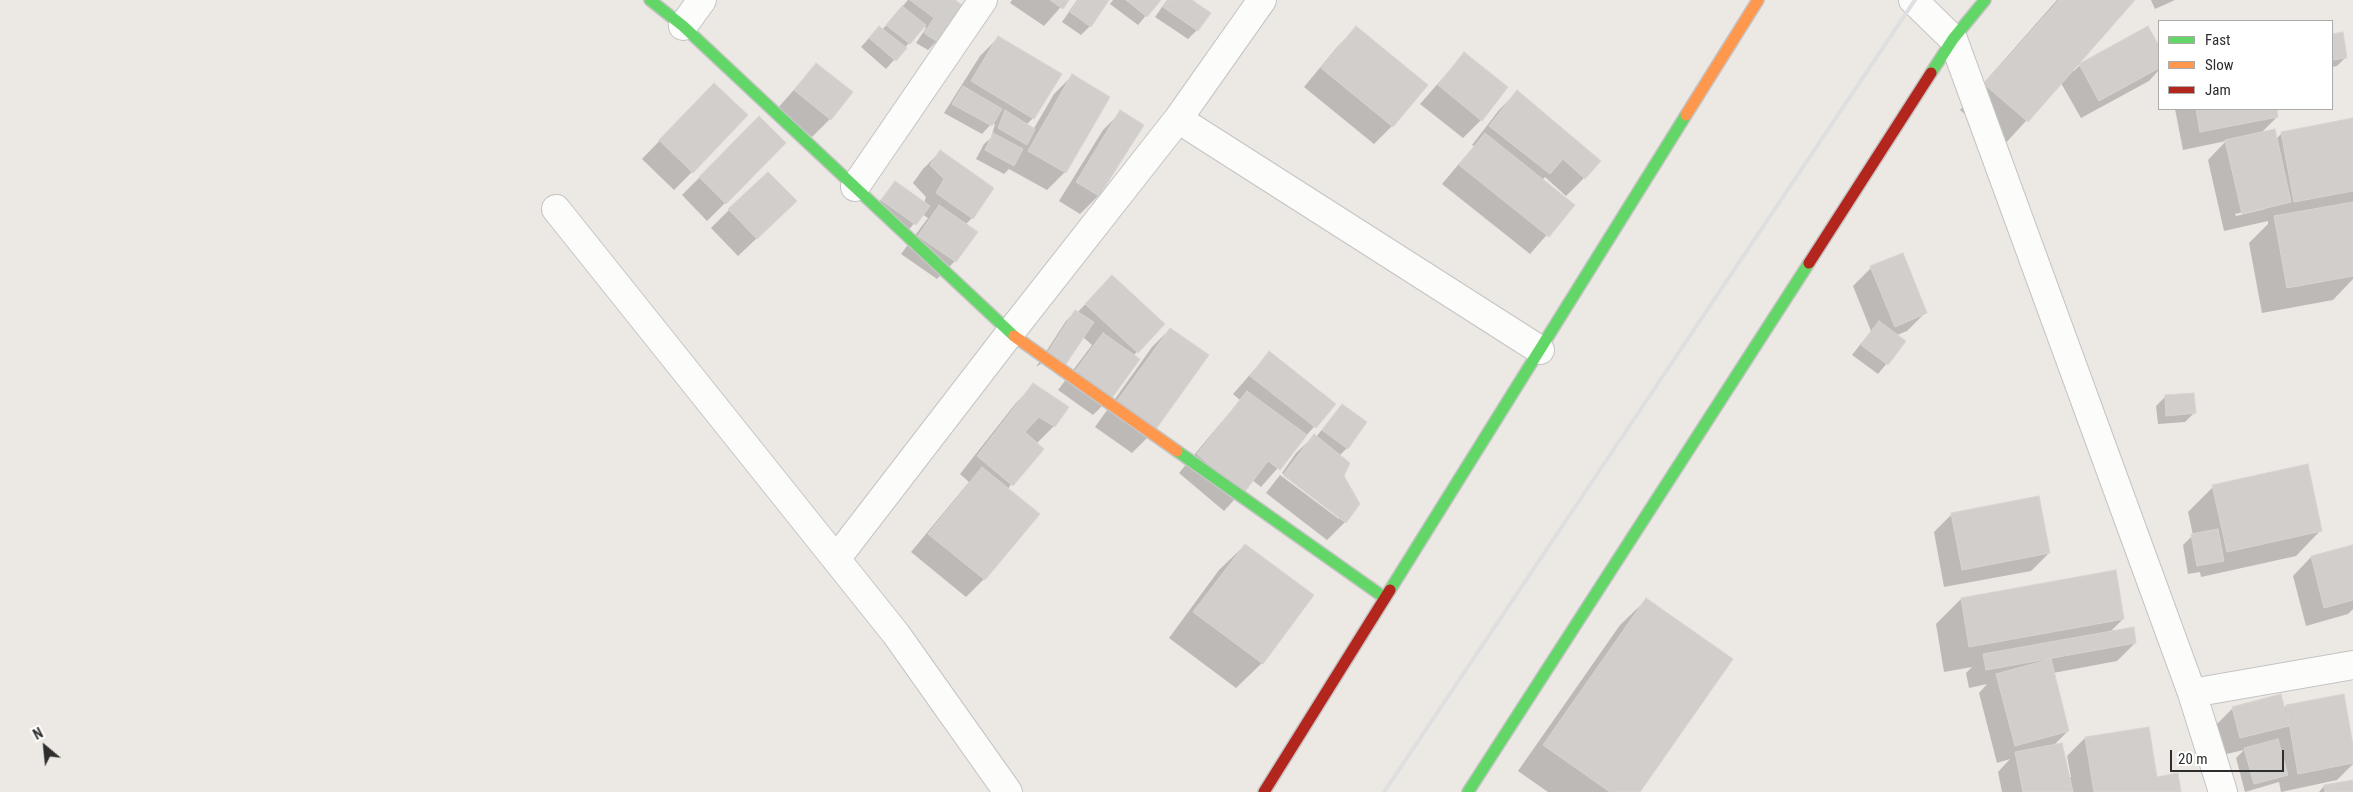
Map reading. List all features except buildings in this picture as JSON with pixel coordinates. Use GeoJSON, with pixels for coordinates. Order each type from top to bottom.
{"type":"FeatureCollection","features":[{"type":"Feature","properties":{"kind":"street"},"geometry":{"type":"LineString","coordinates":[[650,0],[683,26],[1010,333],[1385,598]]}},
{"type":"Feature","properties":{"kind":"street"},"geometry":{"type":"LineString","coordinates":[[683,26],[702,0]]}},
{"type":"Feature","properties":{"kind":"street"},"geometry":{"type":"LineString","coordinates":[[854,187],[983,0]]}},
{"type":"Feature","properties":{"kind":"street"},"geometry":{"type":"LineString","coordinates":[[836,559],[1178,119],[1262,0]]}},
{"type":"Feature","properties":{"kind":"street"},"geometry":{"type":"LineString","coordinates":[[1264,792],[1758,0]]}},
{"type":"Feature","properties":{"kind":"street"},"geometry":{"type":"LineString","coordinates":[[1913,0],[1952,39],[2192,693],[2223,792]]}},
{"type":"Feature","properties":{"kind":"street"},"geometry":{"type":"LineString","coordinates":[[1468,792],[1952,39],[1985,0]]}},
{"type":"Feature","properties":{"kind":"street"},"geometry":{"type":"LineString","coordinates":[[1178,119],[1540,350]]}},
{"type":"Feature","properties":{"kind":"street"},"geometry":{"type":"LineString","coordinates":[[556,210],[896,634],[1008,792]]}},
{"type":"Feature","properties":{"kind":"street"},"geometry":{"type":"LineString","coordinates":[[2192,693],[2353,665]]}},
{"type":"Feature","properties":{"kind":"railway"},"geometry":{"type":"LineString","coordinates":[[1384,792],[1915,0]]}},
{"type":"Feature","properties":{"kind":"traffic: fast"},"geometry":{"type":"LineString","coordinates":[[650,0],[683,26],[1014,336]]}},
{"type":"Feature","properties":{"kind":"traffic: fast"},"geometry":{"type":"LineString","coordinates":[[1931,73],[1953,39],[1985,0]]}},
{"type":"Feature","properties":{"kind":"traffic: fast"},"geometry":{"type":"LineString","coordinates":[[1390,590],[1686,115]]}},
{"type":"Feature","properties":{"kind":"traffic: fast"},"geometry":{"type":"LineString","coordinates":[[1468,792],[1809,263]]}},
{"type":"Feature","properties":{"kind":"traffic: fast"},"geometry":{"type":"LineString","coordinates":[[1177,451],[1385,598]]}},
{"type":"Feature","properties":{"kind":"traffic: slow"},"geometry":{"type":"LineString","coordinates":[[1686,115],[1758,0]]}},
{"type":"Feature","properties":{"kind":"traffic: slow"},"geometry":{"type":"LineString","coordinates":[[1014,336],[1177,451]]}},
{"type":"Feature","properties":{"kind":"traffic: jam"},"geometry":{"type":"LineString","coordinates":[[1809,263],[1931,73]]}},
{"type":"Feature","properties":{"kind":"traffic: jam"},"geometry":{"type":"LineString","coordinates":[[1264,792],[1390,590]]}}]}
